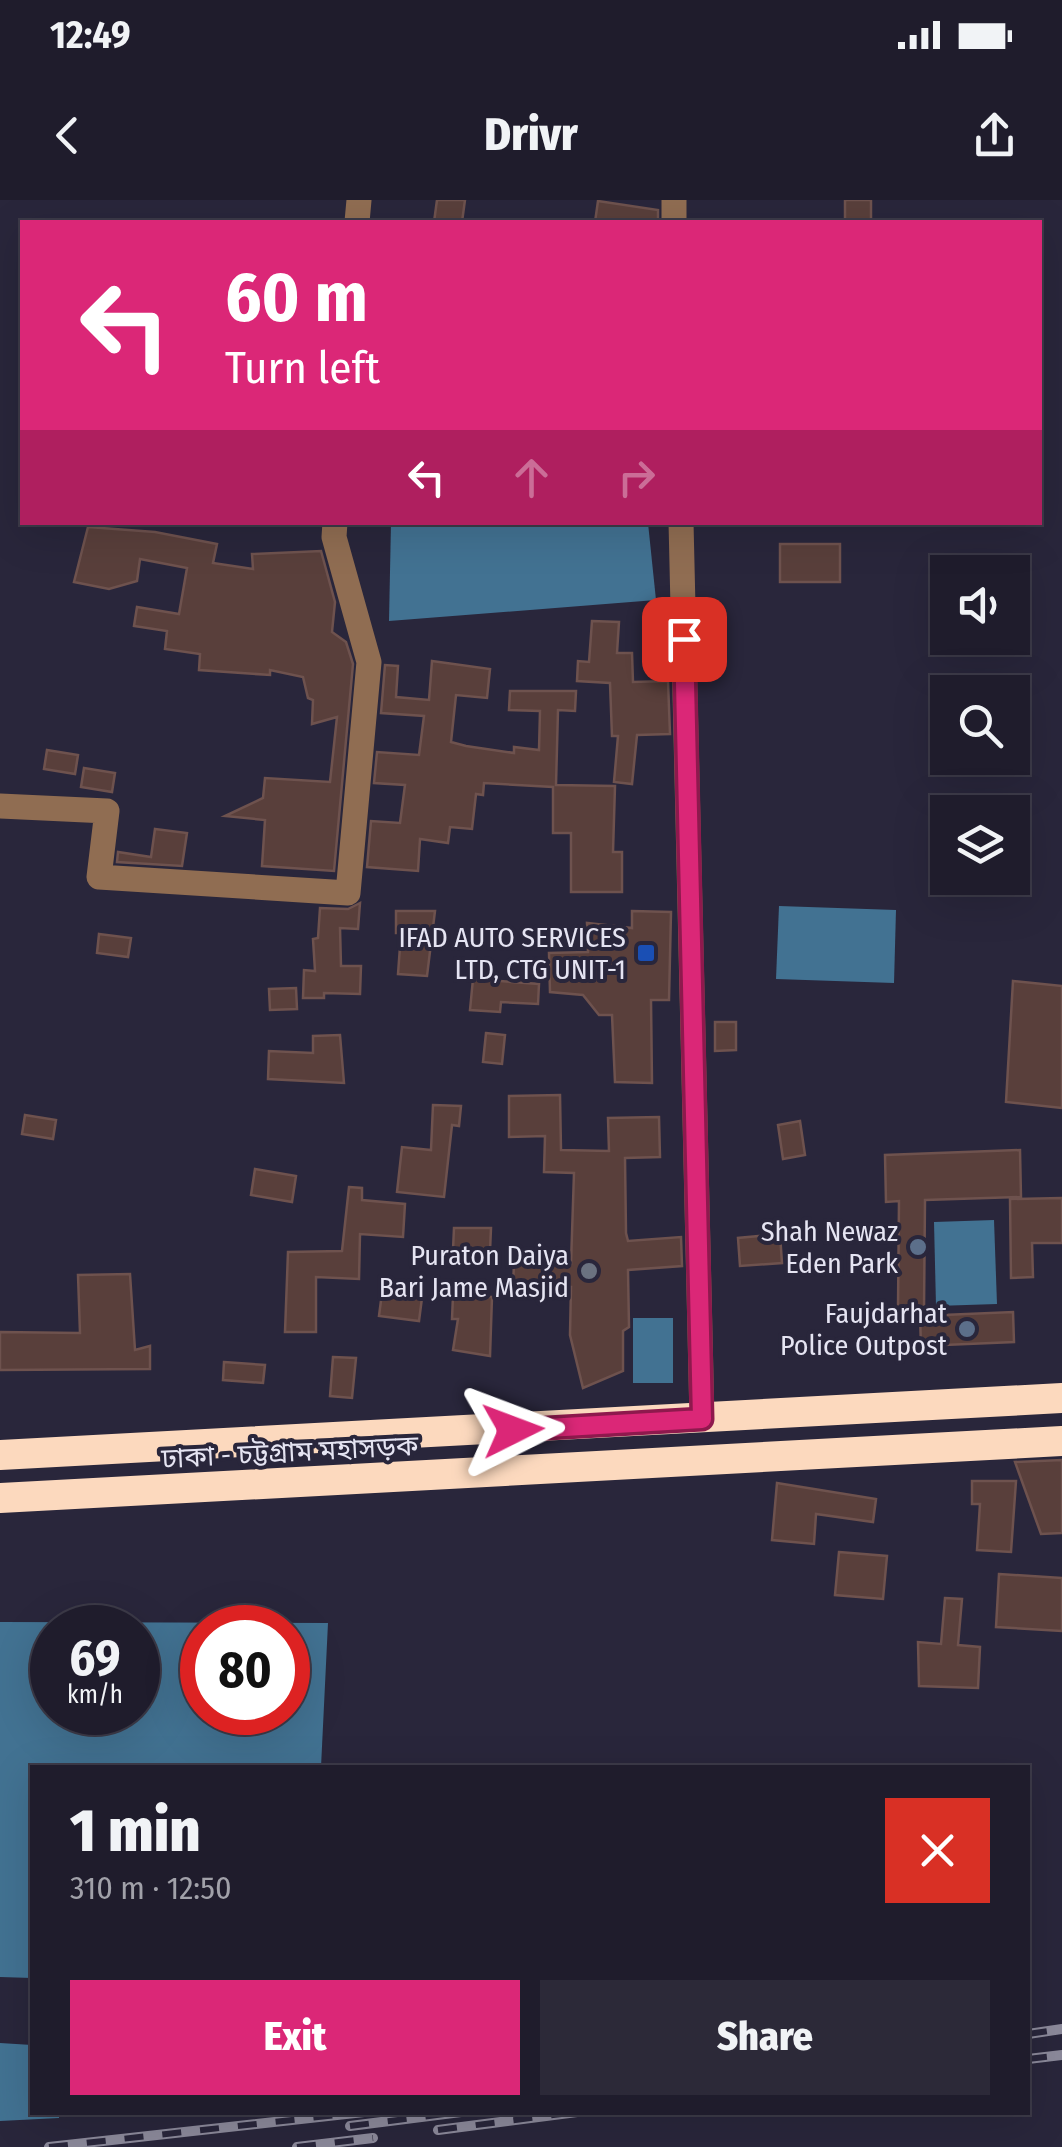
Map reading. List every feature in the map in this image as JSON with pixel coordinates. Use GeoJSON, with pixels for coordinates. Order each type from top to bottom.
{"type":"FeatureCollection","features":[{"type":"Feature","properties":{"kind":"highway","name":"ঢাকা - চট্টগ্রাম মহাসড়ক"},"geometry":{"type":"LineString","coordinates":[[0,1455],[1062,1398]]}},
{"type":"Feature","properties":{"kind":"highway","name":"ঢাকা - চট্টগ্রাম মহাসড়ক"},"geometry":{"type":"LineString","coordinates":[[0,1498],[1062,1441]]}},
{"type":"Feature","properties":{"kind":"street"},"geometry":{"type":"LineString","coordinates":[[0,806],[107,811],[99,877],[348,893],[369,662],[334,537],[336,525]]}},
{"type":"Feature","properties":{"kind":"street"},"geometry":{"type":"LineString","coordinates":[[681,525],[702,1419]]}},
{"type":"Feature","properties":{"kind":"water"},"geometry":{"type":"Polygon","coordinates":[[[391,525],[648,525],[656,600],[389,621],[391,525]]]}},
{"type":"Feature","properties":{"kind":"water"},"geometry":{"type":"Polygon","coordinates":[[[779,906],[896,910],[894,983],[776,979],[779,906]]]}},
{"type":"Feature","properties":{"kind":"water"},"geometry":{"type":"Polygon","coordinates":[[[994,1220],[997,1304],[936,1306],[934,1222],[994,1220]]]}},
{"type":"Feature","properties":{"kind":"water"},"geometry":{"type":"Polygon","coordinates":[[[633,1318],[673,1318],[673,1383],[633,1383],[633,1318]]]}},
{"type":"Feature","properties":{"kind":"water"},"geometry":{"type":"Polygon","coordinates":[[[0,1622],[30,1622],[30,1735],[160,1735],[160,1622],[180,1623],[180,1735],[310,1735],[310,1623],[328,1623],[321,1765],[30,1765],[30,1978],[0,1977],[0,1622]]]}},
{"type":"Feature","properties":{"kind":"water"},"geometry":{"type":"Polygon","coordinates":[[[0,2043],[30,2045],[30,2115],[59,2118],[0,2121],[0,2043]]]}},
{"type":"Feature","properties":{"kind":"building"},"geometry":{"type":"Polygon","coordinates":[[[437,200],[465,200],[462,220],[434,220],[437,200]]]}},
{"type":"Feature","properties":{"kind":"building"},"geometry":{"type":"Polygon","coordinates":[[[845,200],[871,200],[871,220],[845,220],[845,200]]]}},
{"type":"Feature","properties":{"kind":"building"},"geometry":{"type":"Polygon","coordinates":[[[598,201],[658,210],[658,220],[595,220],[598,201]]]}},
{"type":"Feature","properties":{"kind":"building"},"geometry":{"type":"Polygon","coordinates":[[[88,527],[155,532],[217,544],[213,563],[253,569],[252,554],[321,551],[335,602],[332,632],[346,642],[353,664],[334,871],[262,866],[265,820],[225,816],[263,798],[265,778],[330,782],[337,717],[312,724],[313,700],[308,698],[303,677],[270,670],[270,675],[199,670],[200,654],[165,649],[167,631],[134,626],[137,607],[179,614],[187,568],[140,559],[137,581],[109,589],[74,582],[88,527]]]}},
{"type":"Feature","properties":{"kind":"building"},"geometry":{"type":"Polygon","coordinates":[[[780,544],[840,544],[840,582],[780,582],[780,544]]]}},
{"type":"Feature","properties":{"kind":"building"},"geometry":{"type":"Polygon","coordinates":[[[592,621],[619,622],[617,653],[632,653],[633,682],[668,681],[670,734],[637,735],[632,784],[614,782],[618,736],[612,736],[610,683],[577,681],[578,661],[589,662],[592,621]]]}},
{"type":"Feature","properties":{"kind":"building"},"geometry":{"type":"Polygon","coordinates":[[[432,661],[490,669],[487,698],[456,695],[451,742],[466,746],[514,753],[514,747],[539,750],[540,711],[509,710],[510,691],[576,691],[575,711],[558,710],[556,785],[615,786],[613,852],[622,852],[622,892],[571,892],[571,833],[553,833],[553,787],[484,783],[483,795],[476,794],[472,829],[450,827],[448,843],[420,839],[418,871],[367,867],[371,821],[400,823],[405,785],[374,783],[377,752],[419,755],[424,716],[381,713],[385,665],[398,666],[396,697],[429,700],[432,661]]]}},
{"type":"Feature","properties":{"kind":"building"},"geometry":{"type":"Polygon","coordinates":[[[47,750],[78,755],[75,774],[44,769],[47,750]]]}},
{"type":"Feature","properties":{"kind":"building"},"geometry":{"type":"Polygon","coordinates":[[[84,768],[115,773],[112,792],[81,787],[84,768]]]}},
{"type":"Feature","properties":{"kind":"building"},"geometry":{"type":"Polygon","coordinates":[[[155,829],[187,833],[182,866],[117,862],[118,852],[151,857],[155,829]]]}},
{"type":"Feature","properties":{"kind":"building"},"geometry":{"type":"Polygon","coordinates":[[[360,903],[358,929],[340,928],[341,966],[361,966],[360,994],[324,993],[324,998],[303,998],[304,970],[315,971],[313,939],[318,938],[320,908],[348,909],[360,903]]]}},
{"type":"Feature","properties":{"kind":"building"},"geometry":{"type":"Polygon","coordinates":[[[396,911],[435,911],[427,976],[398,974],[401,933],[396,933],[396,911]]]}},
{"type":"Feature","properties":{"kind":"building"},"geometry":{"type":"Polygon","coordinates":[[[632,911],[671,912],[669,1000],[651,1000],[652,1083],[615,1082],[612,1015],[599,1015],[583,995],[550,992],[549,953],[588,952],[587,923],[632,928],[632,911]]]}},
{"type":"Feature","properties":{"kind":"building"},"geometry":{"type":"Polygon","coordinates":[[[99,934],[131,938],[128,957],[97,953],[99,934]]]}},
{"type":"Feature","properties":{"kind":"building"},"geometry":{"type":"Polygon","coordinates":[[[473,979],[539,984],[538,1004],[501,1002],[500,1012],[470,1010],[473,979]]]}},
{"type":"Feature","properties":{"kind":"building"},"geometry":{"type":"Polygon","coordinates":[[[1013,981],[1062,986],[1062,1108],[1006,1102],[1013,981]]]}},
{"type":"Feature","properties":{"kind":"building"},"geometry":{"type":"Polygon","coordinates":[[[296,988],[297,1009],[270,1010],[269,989],[296,988]]]}},
{"type":"Feature","properties":{"kind":"building"},"geometry":{"type":"Polygon","coordinates":[[[715,1022],[736,1022],[736,1050],[715,1051],[715,1022]]]}},
{"type":"Feature","properties":{"kind":"building"},"geometry":{"type":"Polygon","coordinates":[[[486,1033],[505,1035],[502,1064],[483,1062],[486,1033]]]}},
{"type":"Feature","properties":{"kind":"building"},"geometry":{"type":"Polygon","coordinates":[[[340,1035],[344,1083],[268,1079],[269,1051],[313,1053],[313,1036],[340,1035]]]}},
{"type":"Feature","properties":{"kind":"building"},"geometry":{"type":"Polygon","coordinates":[[[560,1095],[561,1150],[609,1151],[608,1118],[659,1117],[660,1157],[625,1158],[626,1233],[628,1241],[681,1237],[682,1266],[628,1270],[629,1327],[623,1331],[623,1371],[583,1388],[570,1335],[571,1287],[513,1286],[514,1264],[571,1264],[574,1173],[544,1172],[545,1136],[509,1137],[509,1096],[560,1095]]]}},
{"type":"Feature","properties":{"kind":"building"},"geometry":{"type":"Polygon","coordinates":[[[433,1105],[461,1106],[459,1126],[452,1125],[444,1197],[397,1192],[402,1147],[431,1150],[433,1105]]]}},
{"type":"Feature","properties":{"kind":"building"},"geometry":{"type":"Polygon","coordinates":[[[25,1115],[56,1120],[53,1139],[22,1134],[25,1115]]]}},
{"type":"Feature","properties":{"kind":"building"},"geometry":{"type":"Polygon","coordinates":[[[800,1121],[805,1155],[783,1159],[778,1125],[800,1121]]]}},
{"type":"Feature","properties":{"kind":"building"},"geometry":{"type":"Polygon","coordinates":[[[1020,1150],[1021,1197],[925,1200],[924,1309],[898,1309],[899,1201],[886,1202],[885,1155],[1020,1150]]]}},
{"type":"Feature","properties":{"kind":"building"},"geometry":{"type":"Polygon","coordinates":[[[255,1169],[296,1176],[292,1202],[251,1195],[255,1169]]]}},
{"type":"Feature","properties":{"kind":"building"},"geometry":{"type":"Polygon","coordinates":[[[349,1187],[362,1188],[362,1200],[405,1204],[403,1237],[360,1234],[359,1279],[316,1277],[316,1332],[285,1332],[288,1252],[342,1251],[349,1187]]]}},
{"type":"Feature","properties":{"kind":"building"},"geometry":{"type":"Polygon","coordinates":[[[1062,1198],[1062,1243],[1032,1243],[1033,1277],[1011,1278],[1010,1199],[1062,1198]]]}},
{"type":"Feature","properties":{"kind":"building"},"geometry":{"type":"Polygon","coordinates":[[[454,1228],[491,1228],[490,1251],[453,1250],[454,1228]]]}},
{"type":"Feature","properties":{"kind":"building"},"geometry":{"type":"Polygon","coordinates":[[[780,1234],[782,1263],[740,1266],[738,1238],[780,1234]]]}},
{"type":"Feature","properties":{"kind":"building"},"geometry":{"type":"Polygon","coordinates":[[[130,1274],[135,1350],[150,1346],[150,1369],[0,1370],[0,1332],[80,1333],[78,1275],[130,1274]]]}},
{"type":"Feature","properties":{"kind":"building"},"geometry":{"type":"Polygon","coordinates":[[[383,1285],[423,1290],[419,1321],[379,1316],[383,1285]]]}},
{"type":"Feature","properties":{"kind":"building"},"geometry":{"type":"Polygon","coordinates":[[[453,1296],[492,1297],[490,1356],[453,1350],[458,1319],[452,1319],[453,1296]]]}},
{"type":"Feature","properties":{"kind":"building","name":"Faujdarhat Police Outpost"},"geometry":{"type":"Polygon","coordinates":[[[1013,1312],[1014,1342],[921,1346],[920,1316],[1013,1312]]]}},
{"type":"Feature","properties":{"kind":"building"},"geometry":{"type":"Polygon","coordinates":[[[333,1357],[356,1358],[352,1398],[330,1396],[333,1357]]]}},
{"type":"Feature","properties":{"kind":"building"},"geometry":{"type":"Polygon","coordinates":[[[224,1362],[265,1365],[263,1383],[223,1380],[224,1362]]]}},
{"type":"Feature","properties":{"kind":"building"},"geometry":{"type":"Polygon","coordinates":[[[1062,1460],[1062,1533],[1041,1534],[1015,1462],[1062,1460]]]}},
{"type":"Feature","properties":{"kind":"building"},"geometry":{"type":"Polygon","coordinates":[[[972,1481],[1016,1481],[1011,1552],[977,1550],[980,1504],[972,1504],[972,1481]]]}},
{"type":"Feature","properties":{"kind":"building"},"geometry":{"type":"Polygon","coordinates":[[[777,1483],[876,1499],[873,1522],[816,1514],[814,1544],[772,1540],[777,1483]]]}},
{"type":"Feature","properties":{"kind":"building"},"geometry":{"type":"Polygon","coordinates":[[[839,1552],[887,1556],[883,1599],[835,1595],[839,1552]]]}},
{"type":"Feature","properties":{"kind":"building"},"geometry":{"type":"Polygon","coordinates":[[[999,1574],[1062,1578],[1062,1631],[996,1627],[999,1574]]]}},
{"type":"Feature","properties":{"kind":"building"},"geometry":{"type":"Polygon","coordinates":[[[945,1598],[962,1599],[958,1645],[980,1647],[978,1688],[919,1686],[918,1642],[941,1644],[945,1598]]]}},
{"type":"Feature","properties":{"kind":"railway"},"geometry":{"type":"LineString","coordinates":[[1030,2034],[1062,2029]]}},
{"type":"Feature","properties":{"kind":"railway"},"geometry":{"type":"LineString","coordinates":[[1030,2059],[1062,2055]]}},
{"type":"Feature","properties":{"kind":"railway"},"geometry":{"type":"LineString","coordinates":[[49,2147],[337,2115]]}},
{"type":"Feature","properties":{"kind":"railway"},"geometry":{"type":"LineString","coordinates":[[350,2126],[437,2115]]}},
{"type":"Feature","properties":{"kind":"railway"},"geometry":{"type":"LineString","coordinates":[[438,2130],[554,2115]]}},
{"type":"Feature","properties":{"kind":"railway"},"geometry":{"type":"LineString","coordinates":[[297,2147],[373,2138]]}},
{"type":"Feature","properties":{"kind":"place","name":"IFAD AUTO SERVICES LTD, CTG UNIT-1"},"geometry":{"type":"Point","coordinates":[646,953]}},
{"type":"Feature","properties":{"kind":"place","name":"Shah Newaz Eden Park"},"geometry":{"type":"Point","coordinates":[918,1247]}},
{"type":"Feature","properties":{"kind":"place","name":"Puraton Daiya Bari Jame Masjid"},"geometry":{"type":"Point","coordinates":[589,1271]}},
{"type":"Feature","properties":{"kind":"place","name":"Faujdarhat Police Outpost"},"geometry":{"type":"Point","coordinates":[967,1329]}},
{"type":"Feature","properties":{"kind":"route"},"geometry":{"type":"LineString","coordinates":[[513,1430],[702,1419],[704,1338],[684,639]]}}]}
